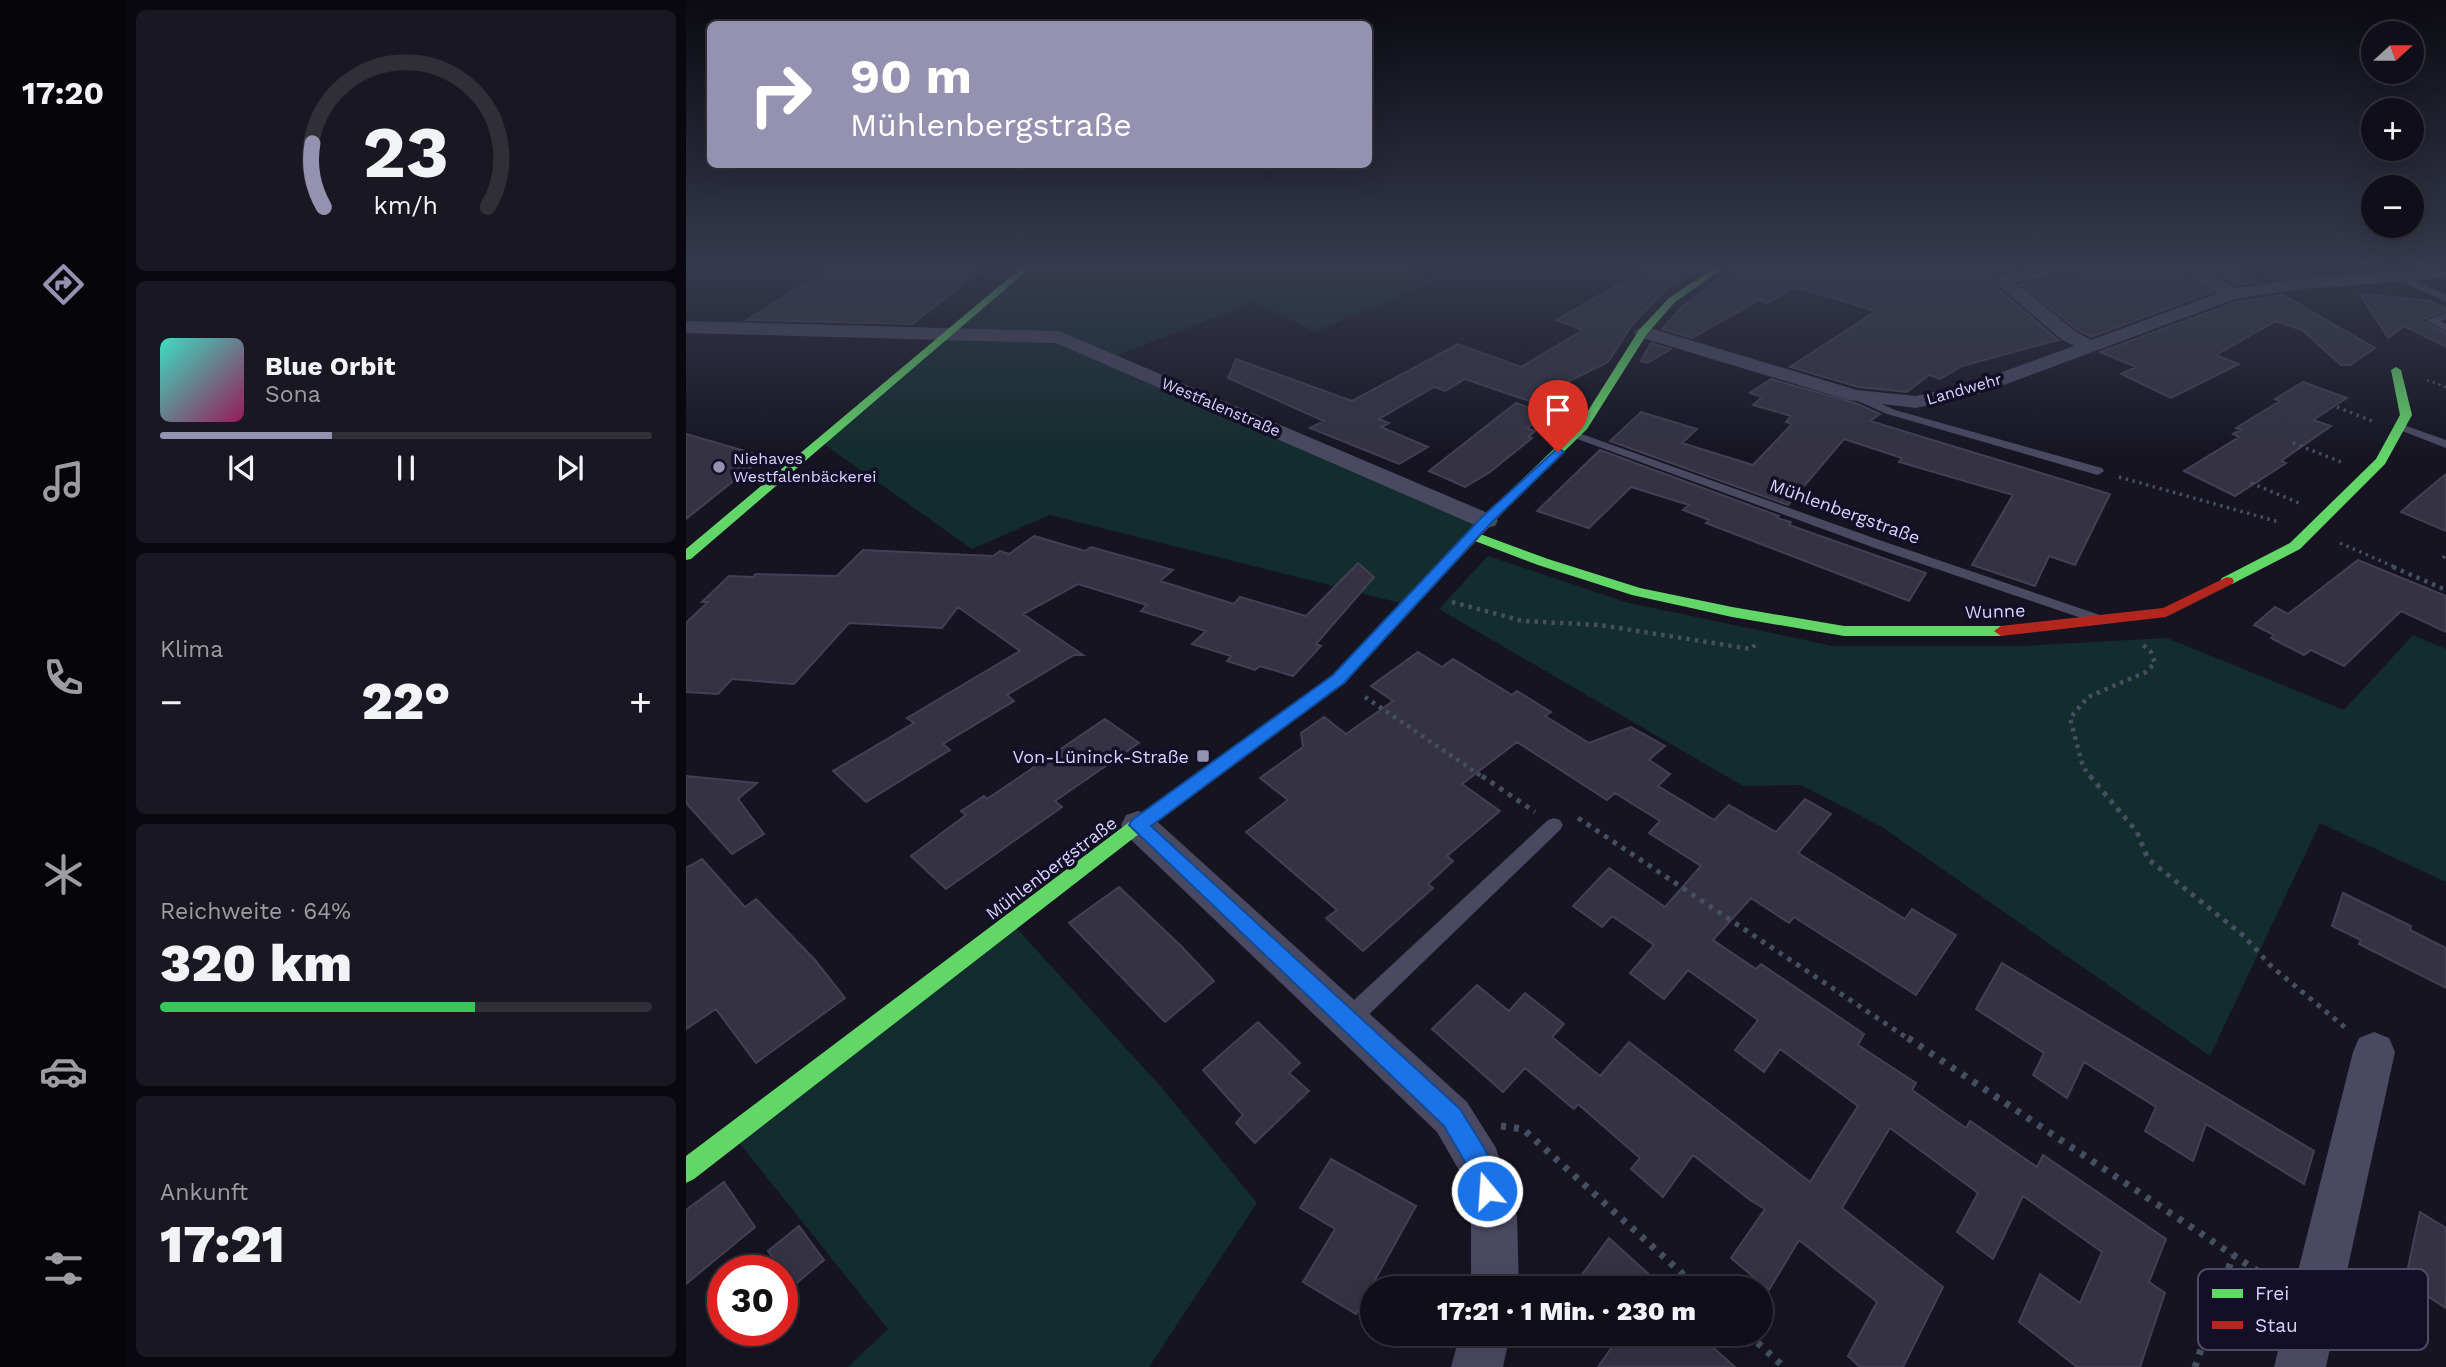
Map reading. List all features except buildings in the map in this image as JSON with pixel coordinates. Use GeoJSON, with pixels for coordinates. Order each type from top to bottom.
{"type":"FeatureCollection","features":[{"type":"Feature","properties":{"kind":"street","name":"Westfalenstraße"},"geometry":{"type":"LineString","coordinates":[[851,331],[1059,337],[1479,528]]}},
{"type":"Feature","properties":{"kind":"street"},"geometry":{"type":"LineString","coordinates":[[686,556],[950,331]]}},
{"type":"Feature","properties":{"kind":"street"},"geometry":{"type":"LineString","coordinates":[[2063,331],[2088,346]]}},
{"type":"Feature","properties":{"kind":"street","name":"Landwehr"},"geometry":{"type":"LineString","coordinates":[[1643,332],[1855,396],[1916,402],[1975,389],[2130,331]]}},
{"type":"Feature","properties":{"kind":"street","name":"Mühlenbergstraße"},"geometry":{"type":"LineString","coordinates":[[686,1171],[1138,825],[1339,679],[1479,528],[1576,435],[1643,332]]}},
{"type":"Feature","properties":{"kind":"street"},"geometry":{"type":"LineString","coordinates":[[2396,370],[2406,415],[2401,427]]}},
{"type":"Feature","properties":{"kind":"street","name":"Wunne"},"geometry":{"type":"LineString","coordinates":[[1479,528],[1543,562],[1637,592],[1781,620],[1844,631],[2015,631],[2166,612],[2295,546],[2381,461],[2401,427]]}},
{"type":"Feature","properties":{"kind":"street"},"geometry":{"type":"LineString","coordinates":[[1138,825],[1452,1117],[1480,1164],[1494,1217],[1495,1276]]}},
{"type":"Feature","properties":{"kind":"street"},"geometry":{"type":"LineString","coordinates":[[2324,1269],[2374,1052]]}},
{"type":"Feature","properties":{"kind":"street"},"geometry":{"type":"LineString","coordinates":[[1477,1367],[1482,1346]]}},
{"type":"Feature","properties":{"kind":"street"},"geometry":{"type":"LineString","coordinates":[[2300,1367],[2304,1350]]}},
{"type":"Feature","properties":{"kind":"lane"},"geometry":{"type":"LineString","coordinates":[[1855,396],[1891,412],[2098,471]]}},
{"type":"Feature","properties":{"kind":"lane"},"geometry":{"type":"LineString","coordinates":[[2401,427],[2446,444]]}},
{"type":"Feature","properties":{"kind":"lane","name":"Mühlenbergstraße"},"geometry":{"type":"LineString","coordinates":[[1576,435],[1877,544],[2102,620]]}},
{"type":"Feature","properties":{"kind":"lane"},"geometry":{"type":"LineString","coordinates":[[1349,1019],[1554,825]]}},
{"type":"Feature","properties":{"kind":"path"},"geometry":{"type":"LineString","coordinates":[[2293,443],[2369,472]]}},
{"type":"Feature","properties":{"kind":"path"},"geometry":{"type":"LineString","coordinates":[[2098,471],[2310,530],[2446,590]]}},
{"type":"Feature","properties":{"kind":"path"},"geometry":{"type":"LineString","coordinates":[[2251,483],[2327,515]]}},
{"type":"Feature","properties":{"kind":"path"},"geometry":{"type":"LineString","coordinates":[[1423,588],[1462,607],[1522,621],[1600,625],[1751,649],[1781,620]]}},
{"type":"Feature","properties":{"kind":"path"},"geometry":{"type":"LineString","coordinates":[[2102,620],[2143,645],[2151,652],[2155,663],[2146,672],[2088,697],[2070,719],[2083,767],[2137,832],[2148,859],[2244,936],[2271,966],[2374,1052]]}},
{"type":"Feature","properties":{"kind":"path"},"geometry":{"type":"LineString","coordinates":[[1339,679],[1554,825],[1569,812],[2254,1269]]}},
{"type":"Feature","properties":{"kind":"path"},"geometry":{"type":"LineString","coordinates":[[1523,1129],[1685,1276]]}},
{"type":"Feature","properties":{"kind":"path"},"geometry":{"type":"LineString","coordinates":[[2228,1269],[2233,1255]]}},
{"type":"Feature","properties":{"kind":"path"},"geometry":{"type":"LineString","coordinates":[[1761,1346],[1784,1367]]}},
{"type":"Feature","properties":{"kind":"path"},"geometry":{"type":"LineString","coordinates":[[2195,1367],[2201,1350]]}},
{"type":"Feature","properties":{"kind":"green space"},"geometry":{"type":"Polygon","coordinates":[[[952,331],[1180,331],[1110,358],[1486,521],[1408,605],[1050,515],[972,549],[821,442],[952,331]]]}},
{"type":"Feature","properties":{"kind":"green space"},"geometry":{"type":"Polygon","coordinates":[[[1488,556],[1625,602],[1833,646],[2020,646],[2167,638],[2344,710],[2413,635],[2446,649],[2446,882],[2320,823],[2210,1056],[1882,827],[1801,785],[1743,786],[1439,609],[1488,556]]]}},
{"type":"Feature","properties":{"kind":"green space"},"geometry":{"type":"Polygon","coordinates":[[[1011,922],[1162,1088],[1257,1203],[1149,1367],[848,1367],[888,1329],[733,1135],[1011,922]]]}},
{"type":"Feature","properties":{"kind":"traffic: fast"},"geometry":{"type":"LineString","coordinates":[[686,556],[952,331]]}},
{"type":"Feature","properties":{"kind":"traffic: fast"},"geometry":{"type":"LineString","coordinates":[[1512,496],[1583,427],[1644,331]]}},
{"type":"Feature","properties":{"kind":"traffic: fast"},"geometry":{"type":"LineString","coordinates":[[2227,581],[2295,546],[2381,461],[2406,415],[2396,370]]}},
{"type":"Feature","properties":{"kind":"traffic: fast"},"geometry":{"type":"LineString","coordinates":[[1472,535],[1543,562],[1637,592],[1732,612],[1844,631],[2001,631]]}},
{"type":"Feature","properties":{"kind":"traffic: fast"},"geometry":{"type":"LineString","coordinates":[[686,1171],[1138,825],[1339,679],[1397,616]]}},
{"type":"Feature","properties":{"kind":"traffic: jam"},"geometry":{"type":"LineString","coordinates":[[1397,616],[1512,496]]}},
{"type":"Feature","properties":{"kind":"traffic: jam"},"geometry":{"type":"LineString","coordinates":[[2001,631],[2166,612],[2227,581]]}},
{"type":"Feature","properties":{"kind":"place","name":"Niehaves Westfalenbäckerei"},"geometry":{"type":"Point","coordinates":[719,467]}},
{"type":"Feature","properties":{"kind":"place","name":"Von-Lüninck-Straße"},"geometry":{"type":"Point","coordinates":[1203,756]}},
{"type":"Feature","properties":{"kind":"route"},"geometry":{"type":"LineString","coordinates":[[1487,1191],[1480,1164],[1452,1117],[1138,825],[1339,679],[1486,521],[1558,452]]}}]}
